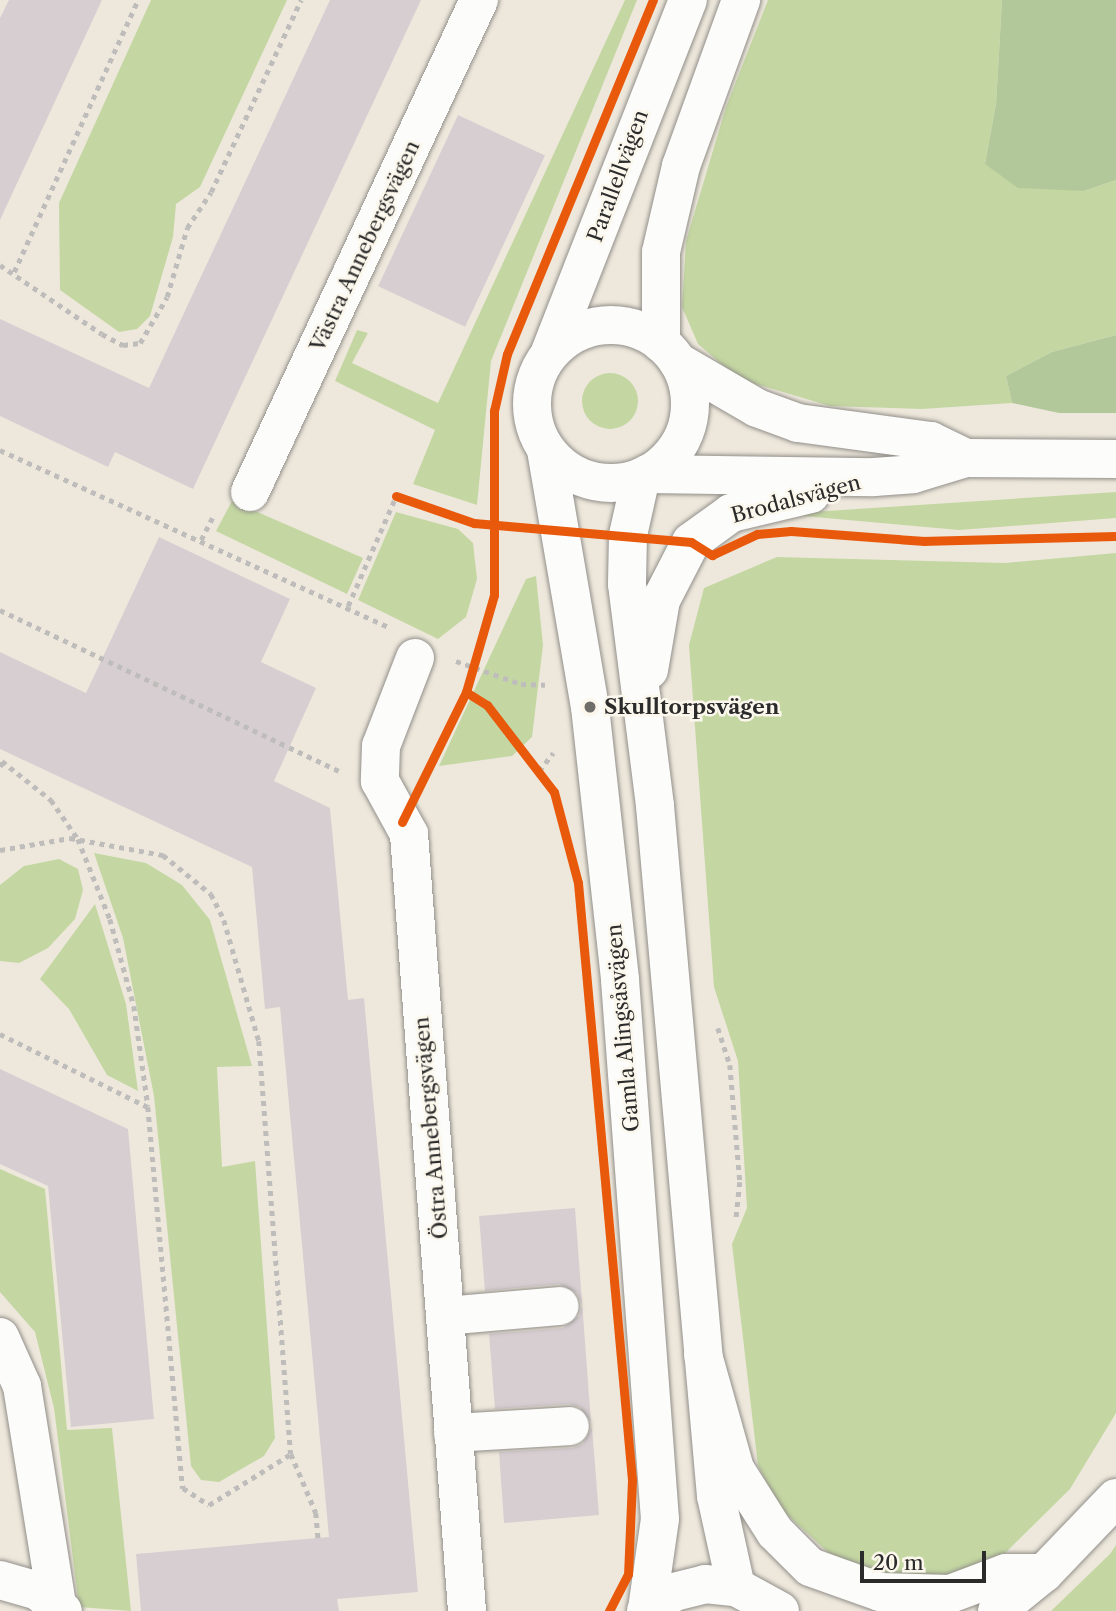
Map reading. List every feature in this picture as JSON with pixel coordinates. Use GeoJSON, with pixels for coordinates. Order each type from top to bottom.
{"type":"FeatureCollection","features":[{"type":"Feature","properties":{"kind":"main road","name":"Västra Annebergsvägen"},"geometry":{"type":"LineString","coordinates":[[234,500],[479,0]]}},
{"type":"Feature","properties":{"kind":"main road","name":"Parallellvägen"},"geometry":{"type":"LineString","coordinates":[[550,352],[688,0]]}},
{"type":"Feature","properties":{"kind":"main road"},"geometry":{"type":"LineString","coordinates":[[670,353],[629,327],[604,325],[580,331],[550,352],[532,406],[546,450],[572,473],[595,482],[644,476],[672,455],[688,422],[688,385],[670,353],[661,252],[681,166],[741,0]]}},
{"type":"Feature","properties":{"kind":"main road","name":"Brodalsvägen"},"geometry":{"type":"LineString","coordinates":[[670,353],[746,403],[798,423],[931,441],[966,458]]}},
{"type":"Feature","properties":{"kind":"main road","name":"Gamla Alingsåsvägen"},"geometry":{"type":"LineString","coordinates":[[546,450],[590,707],[622,1007],[660,1519],[647,1610]]}},
{"type":"Feature","properties":{"kind":"main road","name":"Brodalsvägen"},"geometry":{"type":"LineString","coordinates":[[644,476],[874,477],[913,474],[966,458],[1116,458]]}},
{"type":"Feature","properties":{"kind":"main road"},"geometry":{"type":"LineString","coordinates":[[644,476],[628,535],[627,584],[647,751],[716,1496],[736,1587]]}},
{"type":"Feature","properties":{"kind":"main road","name":"Brodalsvägen"},"geometry":{"type":"LineString","coordinates":[[647,751],[649,658],[661,600],[691,542],[731,513],[874,477]]}},
{"type":"Feature","properties":{"kind":"main road","name":"Östra Annebergsvägen"},"geometry":{"type":"LineString","coordinates":[[420,649],[381,746],[380,781],[408,834],[467,1611]]}},
{"type":"Feature","properties":{"kind":"main road"},"geometry":{"type":"LineString","coordinates":[[445,1315],[560,1306]]}},
{"type":"Feature","properties":{"kind":"main road"},"geometry":{"type":"LineString","coordinates":[[0,1338],[22,1386],[60,1608]]}},
{"type":"Feature","properties":{"kind":"main road"},"geometry":{"type":"LineString","coordinates":[[703,1355],[735,1469],[775,1532],[810,1567],[880,1592],[936,1594],[1006,1573],[1044,1573]]}},
{"type":"Feature","properties":{"kind":"main road"},"geometry":{"type":"LineString","coordinates":[[453,1433],[570,1426]]}},
{"type":"Feature","properties":{"kind":"main road"},"geometry":{"type":"LineString","coordinates":[[998,1611],[1044,1573],[1116,1498]]}},
{"type":"Feature","properties":{"kind":"main road"},"geometry":{"type":"LineString","coordinates":[[0,1580],[38,1591],[60,1608]]}},
{"type":"Feature","properties":{"kind":"main road"},"geometry":{"type":"LineString","coordinates":[[647,1610],[689,1587],[736,1587],[780,1611]]}},
{"type":"Feature","properties":{"kind":"path"},"geometry":{"type":"LineString","coordinates":[[14,272],[138,0]]}},
{"type":"Feature","properties":{"kind":"path"},"geometry":{"type":"LineString","coordinates":[[0,265],[102,334],[123,345],[140,342],[167,297],[187,228],[211,192],[301,0]]}},
{"type":"Feature","properties":{"kind":"path"},"geometry":{"type":"LineString","coordinates":[[0,450],[348,606],[420,649],[521,684],[549,685]]}},
{"type":"Feature","properties":{"kind":"path"},"geometry":{"type":"LineString","coordinates":[[348,606],[396,496]]}},
{"type":"Feature","properties":{"kind":"path"},"geometry":{"type":"LineString","coordinates":[[201,540],[234,500]]}},
{"type":"Feature","properties":{"kind":"path"},"geometry":{"type":"LineString","coordinates":[[0,610],[340,772],[380,781]]}},
{"type":"Feature","properties":{"kind":"path"},"geometry":{"type":"LineString","coordinates":[[0,767],[2,761],[51,800],[78,839],[110,919],[134,1006],[148,1107],[183,1489],[209,1505],[291,1454]]}},
{"type":"Feature","properties":{"kind":"path"},"geometry":{"type":"LineString","coordinates":[[0,850],[78,839],[163,855],[211,894],[224,920],[259,1041],[268,1105],[291,1454],[312,1502],[318,1538]]}},
{"type":"Feature","properties":{"kind":"path"},"geometry":{"type":"LineString","coordinates":[[0,1034],[148,1107]]}},
{"type":"Feature","properties":{"kind":"green space"},"geometry":{"type":"Polygon","coordinates":[[[151,0],[287,0],[200,187],[176,204],[173,237],[150,316],[137,329],[119,332],[60,290],[59,203],[151,0]]]}},
{"type":"Feature","properties":{"kind":"green space"},"geometry":{"type":"Polygon","coordinates":[[[625,0],[637,0],[491,361],[477,505],[413,484],[435,430],[335,381],[357,330],[368,333],[352,363],[438,403],[625,0]]]}},
{"type":"Feature","properties":{"kind":"green space"},"geometry":{"type":"Polygon","coordinates":[[[768,0],[1002,0],[996,104],[985,164],[1084,191],[1116,180],[1116,335],[1052,352],[1006,376],[1012,403],[922,409],[830,406],[739,379],[698,344],[682,307],[686,241],[726,107],[768,0]]]}},
{"type":"Feature","properties":{"kind":"green space"},"geometry":{"type":"Polygon","coordinates":[[[1002,0],[1116,0],[1116,180],[1084,191],[1018,188],[985,164],[996,104],[1002,0]]]}},
{"type":"Feature","properties":{"kind":"green space"},"geometry":{"type":"Polygon","coordinates":[[[1116,335],[1116,413],[1059,413],[1012,403],[1006,376],[1052,352],[1116,335]]]}},
{"type":"Feature","properties":{"kind":"green space"},"geometry":{"type":"Polygon","coordinates":[[[605,373],[615,373],[630,381],[636,390],[636,412],[630,421],[615,429],[605,429],[587,417],[582,406],[582,396],[594,378],[605,373]]]}},
{"type":"Feature","properties":{"kind":"green space"},"geometry":{"type":"Polygon","coordinates":[[[1116,492],[1116,518],[959,530],[781,514],[1116,492]]]}},
{"type":"Feature","properties":{"kind":"green space"},"geometry":{"type":"Polygon","coordinates":[[[232,501],[363,558],[347,594],[216,531],[232,501]]]}},
{"type":"Feature","properties":{"kind":"green space"},"geometry":{"type":"Polygon","coordinates":[[[396,512],[458,529],[473,543],[477,579],[466,617],[438,639],[358,600],[396,512]]]}},
{"type":"Feature","properties":{"kind":"green space"},"geometry":{"type":"Polygon","coordinates":[[[1116,553],[1116,1413],[1070,1489],[988,1570],[916,1579],[847,1570],[781,1509],[758,1466],[732,1244],[747,1208],[738,1061],[714,987],[689,645],[704,588],[777,557],[1005,563],[1116,553]]]}},
{"type":"Feature","properties":{"kind":"green space"},"geometry":{"type":"Polygon","coordinates":[[[536,576],[543,645],[532,737],[512,756],[439,766],[526,579],[536,576]]]}},
{"type":"Feature","properties":{"kind":"green space"},"geometry":{"type":"Polygon","coordinates":[[[94,853],[146,863],[182,885],[210,920],[252,1066],[217,1067],[222,1167],[255,1161],[275,1438],[264,1456],[219,1482],[201,1480],[191,1466],[154,1096],[123,938],[94,853]]]}},
{"type":"Feature","properties":{"kind":"green space"},"geometry":{"type":"Polygon","coordinates":[[[59,859],[78,869],[83,890],[75,919],[48,948],[19,963],[0,961],[0,885],[24,866],[59,859]]]}},
{"type":"Feature","properties":{"kind":"green space"},"geometry":{"type":"Polygon","coordinates":[[[95,904],[126,1004],[138,1091],[107,1075],[69,1009],[40,979],[95,904]]]}},
{"type":"Feature","properties":{"kind":"green space"},"geometry":{"type":"Polygon","coordinates":[[[0,1169],[45,1189],[67,1430],[112,1428],[131,1611],[79,1607],[54,1408],[35,1332],[0,1292],[0,1169]]]}},
{"type":"Feature","properties":{"kind":"green space"},"geometry":{"type":"Polygon","coordinates":[[[1116,1545],[1116,1611],[1051,1611],[1110,1554],[1116,1545]]]}},
{"type":"Feature","properties":{"kind":"building"},"geometry":{"type":"Polygon","coordinates":[[[9,0],[102,0],[0,220],[0,18],[9,0]]]}},
{"type":"Feature","properties":{"kind":"building"},"geometry":{"type":"Polygon","coordinates":[[[330,0],[421,0],[193,489],[115,452],[108,467],[0,416],[0,319],[149,388],[330,0]]]}},
{"type":"Feature","properties":{"kind":"building"},"geometry":{"type":"Polygon","coordinates":[[[458,115],[545,156],[465,327],[378,286],[458,115]]]}},
{"type":"Feature","properties":{"kind":"building"},"geometry":{"type":"Polygon","coordinates":[[[159,537],[290,599],[261,662],[316,688],[274,781],[330,808],[348,1000],[364,998],[418,1592],[337,1599],[339,1611],[141,1611],[136,1554],[329,1537],[280,1007],[265,1009],[252,867],[0,749],[0,652],[86,693],[159,537]]]}},
{"type":"Feature","properties":{"kind":"building"},"geometry":{"type":"Polygon","coordinates":[[[0,1069],[128,1129],[154,1419],[71,1427],[48,1186],[0,1164],[0,1069]]]}},
{"type":"Feature","properties":{"kind":"building"},"geometry":{"type":"Polygon","coordinates":[[[575,1208],[591,1422],[580,1407],[569,1404],[495,1409],[489,1334],[563,1328],[579,1316],[582,1305],[577,1293],[559,1284],[485,1291],[479,1216],[575,1208]]]}},
{"type":"Feature","properties":{"kind":"building"},"geometry":{"type":"Polygon","coordinates":[[[592,1427],[599,1515],[504,1523],[499,1452],[572,1448],[583,1444],[592,1427]]]}},
{"type":"Feature","properties":{"kind":"cycle path"},"geometry":{"type":"LineString","coordinates":[[402,822],[466,692],[494,595],[494,411],[507,354],[653,0]]}},
{"type":"Feature","properties":{"kind":"cycle path"},"geometry":{"type":"LineString","coordinates":[[396,496],[474,523],[691,542],[712,555],[757,534],[791,531],[925,541],[1116,536]]}},
{"type":"Feature","properties":{"kind":"cycle path"},"geometry":{"type":"LineString","coordinates":[[466,692],[487,705],[554,792],[578,883],[632,1480],[628,1574],[609,1611]]}},
{"type":"Feature","properties":{"kind":"place","name":"Skulltorpsvägen"},"geometry":{"type":"Point","coordinates":[590,707]}}]}
